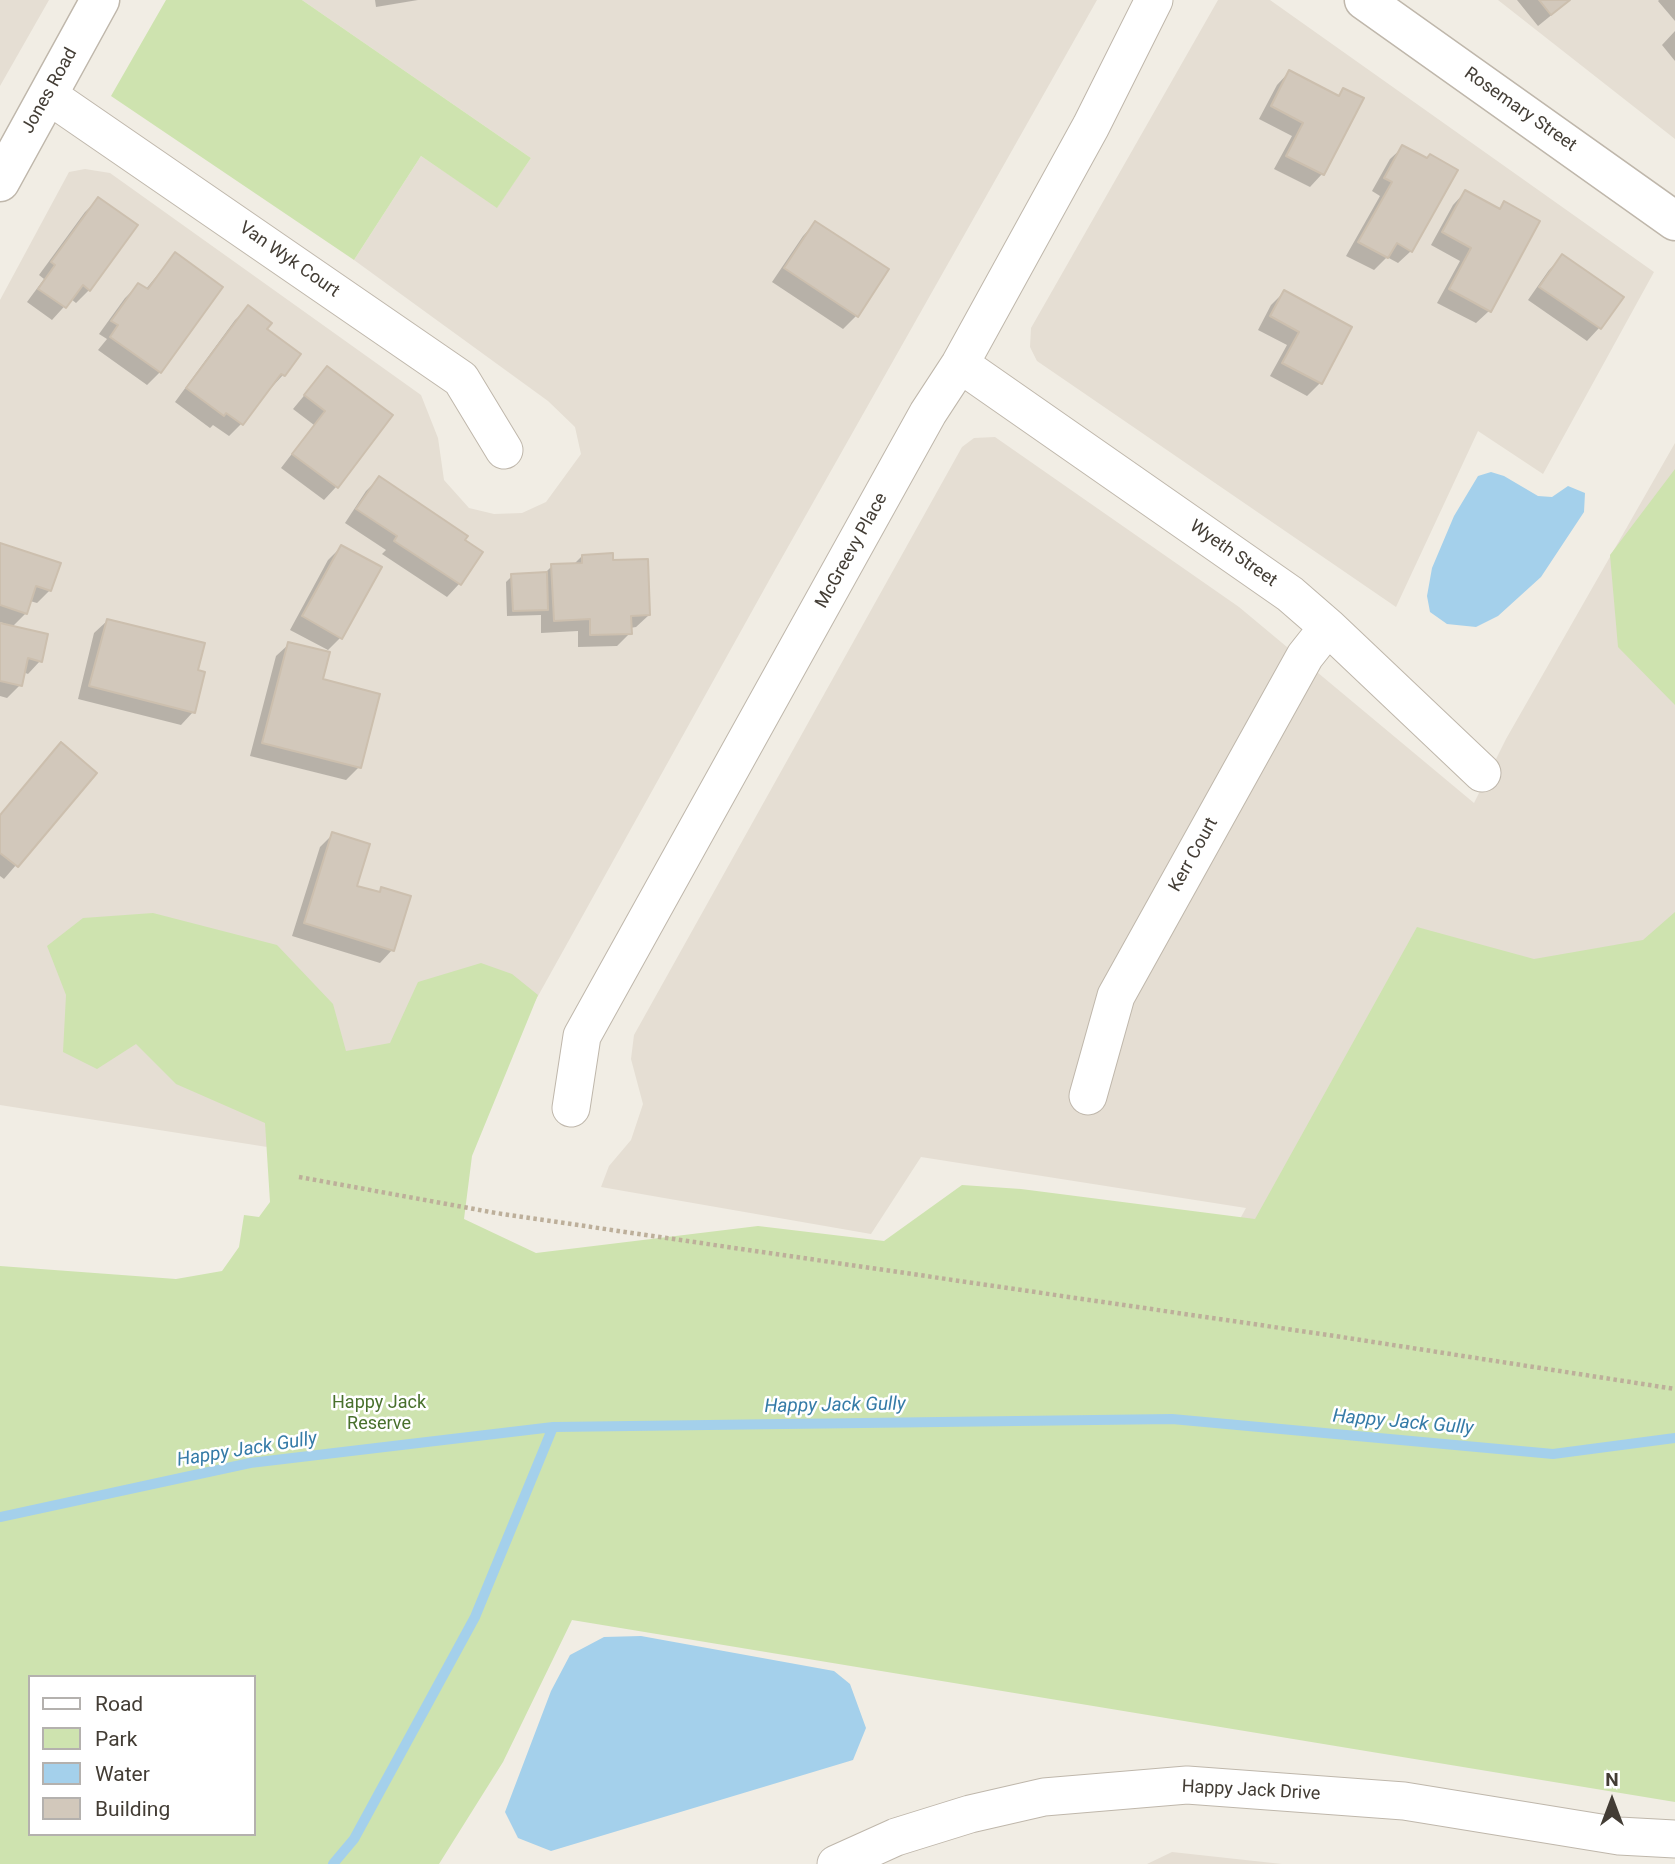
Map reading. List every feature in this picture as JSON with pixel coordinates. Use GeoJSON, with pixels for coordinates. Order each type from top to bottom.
{"type":"FeatureCollection","features":[{"type":"Feature","properties":{"kind":"street","name":"Jones Road"},"geometry":{"type":"LineString","coordinates":[[0,182],[100,0]]}},
{"type":"Feature","properties":{"kind":"street","name":"McGreevy Place"},"geometry":{"type":"LineString","coordinates":[[571,1108],[582,1036],[928,413],[960,364],[1091,126],[1154,0]]}},
{"type":"Feature","properties":{"kind":"street","name":"Rosemary Street"},"geometry":{"type":"LineString","coordinates":[[1364,0],[1675,221]]}},
{"type":"Feature","properties":{"kind":"street","name":"Van Wyk Court"},"geometry":{"type":"LineString","coordinates":[[48,95],[461,379],[504,450]]}},
{"type":"Feature","properties":{"kind":"street","name":"Wyeth Street"},"geometry":{"type":"LineString","coordinates":[[960,364],[1290,593],[1482,773]]}},
{"type":"Feature","properties":{"kind":"street","name":"Kerr Court"},"geometry":{"type":"LineString","coordinates":[[1088,1096],[1116,996],[1305,656],[1328,627]]}},
{"type":"Feature","properties":{"kind":"street","name":"Happy Jack Drive"},"geometry":{"type":"LineString","coordinates":[[836,1864],[896,1837],[970,1814],[1044,1797],[1187,1785],[1404,1801],[1618,1850],[1675,1839]]}},
{"type":"Feature","properties":{"kind":"path"},"geometry":{"type":"LineString","coordinates":[[299,1177],[496,1213],[1321,1334],[1675,1389]]}},
{"type":"Feature","properties":{"kind":"shaded area"},"geometry":{"type":"Polygon","coordinates":[[[0,0],[49,0],[0,86],[0,0]]]}},
{"type":"Feature","properties":{"kind":"shaded area"},"geometry":{"type":"Polygon","coordinates":[[[302,0],[1097,0],[771,577],[439,1174],[0,1105],[0,300],[69,172],[85,169],[110,173],[421,395],[438,438],[444,480],[469,508],[494,514],[522,513],[546,502],[581,454],[575,427],[548,401],[354,260],[421,156],[497,207],[531,158],[302,0]]]}},
{"type":"Feature","properties":{"kind":"shaded area"},"geometry":{"type":"Polygon","coordinates":[[[1218,0],[1270,0],[1654,272],[1543,474],[1478,431],[1396,607],[1037,361],[1030,347],[1031,328],[1218,0]]]}},
{"type":"Feature","properties":{"kind":"shaded area"},"geometry":{"type":"Polygon","coordinates":[[[1498,0],[1675,0],[1675,139],[1498,0]]]}},
{"type":"Feature","properties":{"kind":"shaded area"},"geometry":{"type":"Polygon","coordinates":[[[995,437],[1239,607],[1474,803],[1506,739],[1675,443],[1675,1376],[1197,1297],[1246,1208],[921,1157],[871,1234],[601,1187],[609,1166],[631,1140],[643,1104],[631,1059],[634,1035],[962,447],[974,438],[995,437]]]}},
{"type":"Feature","properties":{"kind":"shaded area"},"geometry":{"type":"Polygon","coordinates":[[[1172,1852],[1282,1864],[1147,1864],[1172,1852]]]}},
{"type":"Feature","properties":{"kind":"green space"},"geometry":{"type":"Polygon","coordinates":[[[166,0],[302,0],[531,158],[497,208],[421,156],[354,260],[111,96],[166,0]]]}},
{"type":"Feature","properties":{"kind":"green space"},"geometry":{"type":"Polygon","coordinates":[[[1675,469],[1675,705],[1618,647],[1610,555],[1675,469]]]}},
{"type":"Feature","properties":{"kind":"green space","name":"Happy Jack Reserve"},"geometry":{"type":"Polygon","coordinates":[[[1675,912],[1675,1802],[572,1620],[503,1762],[439,1864],[0,1864],[0,1266],[176,1279],[222,1271],[239,1247],[244,1215],[259,1217],[270,1202],[265,1123],[176,1084],[136,1044],[97,1069],[63,1052],[66,995],[47,946],[83,918],[153,913],[277,945],[333,1004],[346,1051],[390,1043],[418,982],[481,963],[512,974],[538,995],[472,1156],[464,1219],[536,1253],[758,1226],[884,1241],[962,1185],[1021,1189],[1255,1219],[1417,927],[1534,959],[1643,940],[1675,912]]]}},
{"type":"Feature","properties":{"kind":"water"},"geometry":{"type":"Polygon","coordinates":[[[1491,472],[1504,476],[1538,496],[1552,497],[1568,486],[1585,493],[1584,512],[1541,577],[1498,616],[1476,627],[1447,624],[1430,612],[1427,596],[1432,568],[1454,516],[1478,476],[1491,472]]]}},
{"type":"Feature","properties":{"kind":"water"},"geometry":{"type":"Polygon","coordinates":[[[641,1636],[834,1671],[850,1684],[866,1728],[853,1760],[551,1851],[518,1838],[505,1812],[551,1691],[570,1655],[604,1637],[641,1636]]]}},
{"type":"Feature","properties":{"kind":"building"},"geometry":{"type":"Polygon","coordinates":[[[1539,0],[1570,0],[1551,15],[1539,0]]]}},
{"type":"Feature","properties":{"kind":"building"},"geometry":{"type":"Polygon","coordinates":[[[1289,70],[1339,96],[1343,88],[1364,98],[1324,175],[1286,156],[1303,123],[1271,106],[1289,70]]]}},
{"type":"Feature","properties":{"kind":"building"},"geometry":{"type":"Polygon","coordinates":[[[1402,145],[1427,158],[1430,154],[1458,170],[1412,252],[1397,243],[1388,258],[1358,242],[1392,182],[1384,178],[1402,145]]]}},
{"type":"Feature","properties":{"kind":"building"},"geometry":{"type":"Polygon","coordinates":[[[1465,190],[1500,209],[1504,201],[1540,221],[1491,312],[1449,289],[1471,248],[1442,232],[1465,190]]]}},
{"type":"Feature","properties":{"kind":"building"},"geometry":{"type":"Polygon","coordinates":[[[98,197],[138,225],[90,291],[83,285],[66,308],[38,289],[55,265],[51,262],[98,197]]]}},
{"type":"Feature","properties":{"kind":"building"},"geometry":{"type":"Polygon","coordinates":[[[815,221],[889,269],[858,317],[784,268],[815,221]]]}},
{"type":"Feature","properties":{"kind":"building"},"geometry":{"type":"Polygon","coordinates":[[[175,252],[223,287],[161,373],[110,337],[118,325],[111,321],[138,283],[148,289],[175,252]]]}},
{"type":"Feature","properties":{"kind":"building"},"geometry":{"type":"Polygon","coordinates":[[[1562,254],[1624,297],[1601,329],[1539,287],[1562,254]]]}},
{"type":"Feature","properties":{"kind":"building"},"geometry":{"type":"Polygon","coordinates":[[[1284,290],[1352,327],[1322,384],[1282,363],[1299,332],[1270,316],[1284,290]]]}},
{"type":"Feature","properties":{"kind":"building"},"geometry":{"type":"Polygon","coordinates":[[[248,305],[272,323],[267,329],[301,354],[285,376],[281,374],[243,425],[226,413],[224,416],[186,388],[248,305]]]}},
{"type":"Feature","properties":{"kind":"building"},"geometry":{"type":"Polygon","coordinates":[[[327,366],[393,415],[338,488],[292,454],[325,411],[304,395],[327,366]]]}},
{"type":"Feature","properties":{"kind":"building"},"geometry":{"type":"Polygon","coordinates":[[[379,476],[468,536],[465,540],[483,552],[461,585],[394,541],[397,536],[356,509],[379,476]]]}},
{"type":"Feature","properties":{"kind":"building"},"geometry":{"type":"Polygon","coordinates":[[[0,543],[61,563],[51,591],[36,586],[27,614],[0,605],[0,543]]]}},
{"type":"Feature","properties":{"kind":"building"},"geometry":{"type":"Polygon","coordinates":[[[341,545],[382,567],[342,639],[302,616],[341,545]]]}},
{"type":"Feature","properties":{"kind":"building"},"geometry":{"type":"Polygon","coordinates":[[[613,553],[613,560],[648,559],[650,615],[631,616],[632,634],[590,635],[590,619],[554,621],[551,564],[582,563],[582,555],[613,553]]]}},
{"type":"Feature","properties":{"kind":"building"},"geometry":{"type":"Polygon","coordinates":[[[547,572],[548,610],[513,611],[511,574],[547,572]]]}},
{"type":"Feature","properties":{"kind":"building"},"geometry":{"type":"Polygon","coordinates":[[[107,619],[205,643],[198,670],[205,672],[195,713],[89,686],[107,619]]]}},
{"type":"Feature","properties":{"kind":"building"},"geometry":{"type":"Polygon","coordinates":[[[0,623],[48,634],[42,662],[28,658],[22,686],[0,681],[0,623]]]}},
{"type":"Feature","properties":{"kind":"building"},"geometry":{"type":"Polygon","coordinates":[[[288,642],[330,652],[323,679],[380,694],[361,768],[262,743],[288,642]]]}},
{"type":"Feature","properties":{"kind":"building"},"geometry":{"type":"Polygon","coordinates":[[[61,742],[97,773],[18,867],[0,853],[0,815],[61,742]]]}},
{"type":"Feature","properties":{"kind":"building"},"geometry":{"type":"Polygon","coordinates":[[[332,832],[370,844],[357,886],[380,892],[381,887],[411,896],[394,951],[304,923],[332,832]]]}},
{"type":"Feature","properties":{"kind":"waterway","name":"Happy Jack Gully"},"geometry":{"type":"LineString","coordinates":[[0,1517],[250,1463],[553,1427],[1172,1419],[1553,1454],[1675,1438]]}},
{"type":"Feature","properties":{"kind":"waterway"},"geometry":{"type":"LineString","coordinates":[[333,1864],[354,1839],[475,1617],[553,1427]]}}]}
